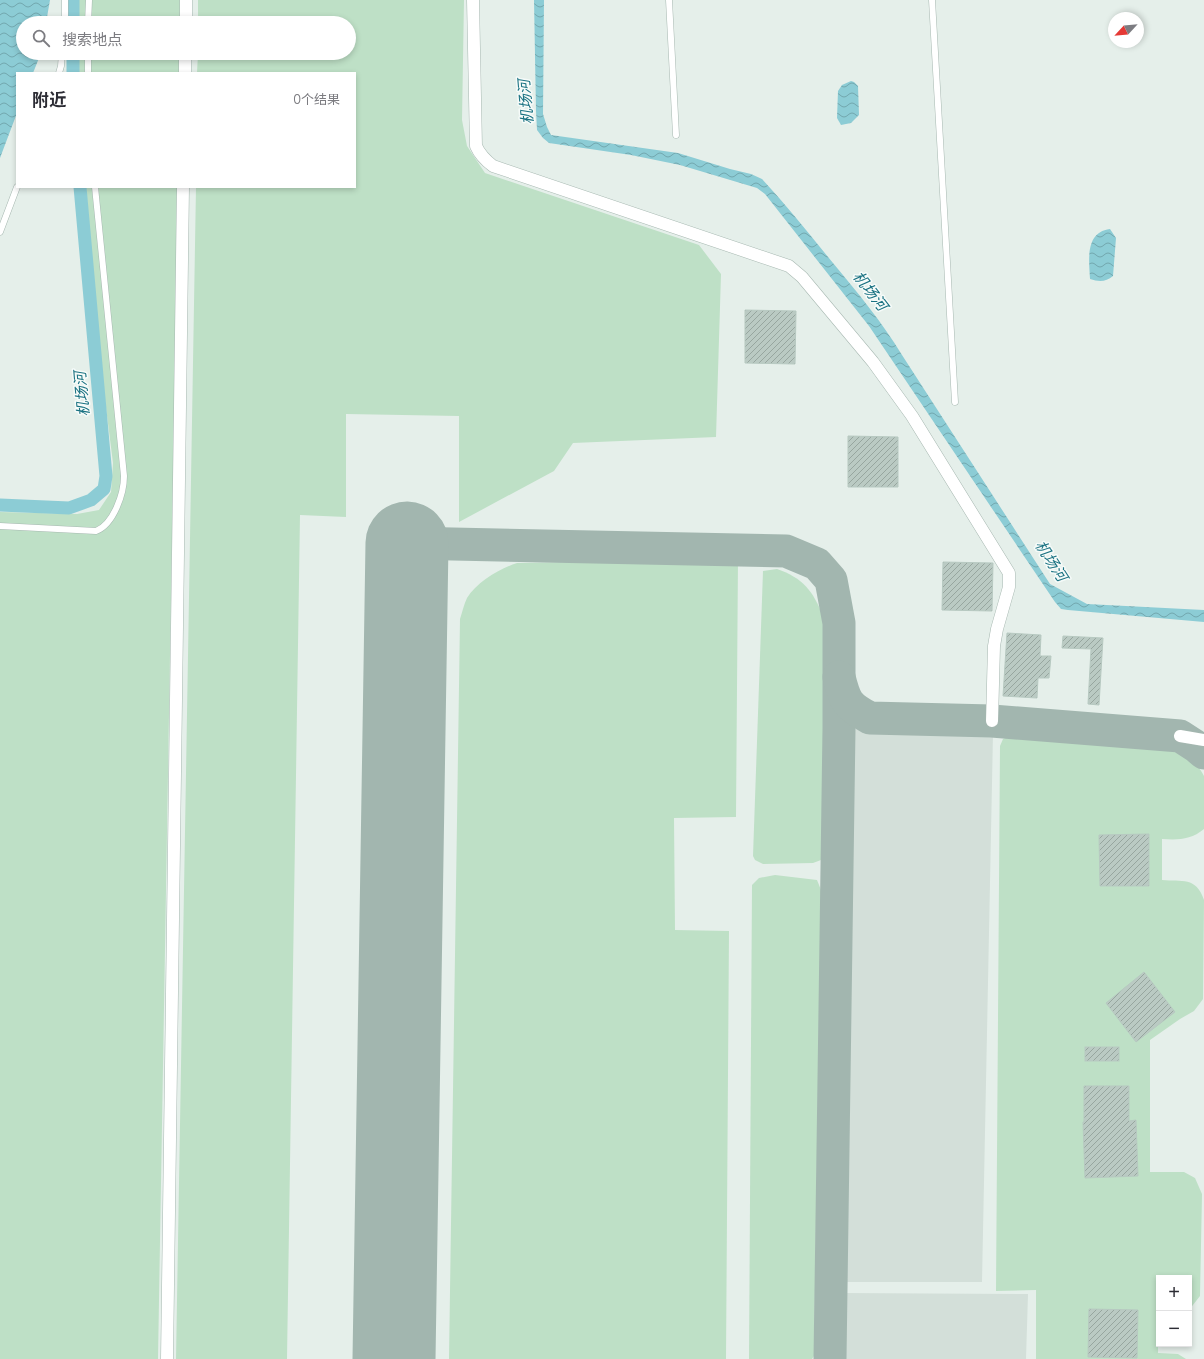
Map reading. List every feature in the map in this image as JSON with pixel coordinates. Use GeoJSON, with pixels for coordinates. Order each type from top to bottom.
{"type":"FeatureCollection","features":[{"type":"Feature","properties":{"kind":"street"},"geometry":{"type":"LineString","coordinates":[[186,0],[186,16]]}},
{"type":"Feature","properties":{"kind":"street"},"geometry":{"type":"LineString","coordinates":[[474,0],[476,146],[481,155],[488,162],[493,166],[789,266],[802,277],[877,368],[912,416],[1009,573],[1009,587],[997,629],[994,646],[992,721]]}},
{"type":"Feature","properties":{"kind":"street"},"geometry":{"type":"LineString","coordinates":[[185,60],[185,72]]}},
{"type":"Feature","properties":{"kind":"street"},"geometry":{"type":"LineString","coordinates":[[167,1359],[183,188]]}},
{"type":"Feature","properties":{"kind":"street"},"geometry":{"type":"LineString","coordinates":[[1180,736],[1204,740]]}},
{"type":"Feature","properties":{"kind":"lane"},"geometry":{"type":"LineString","coordinates":[[64,16],[65,0]]}},
{"type":"Feature","properties":{"kind":"lane"},"geometry":{"type":"LineString","coordinates":[[88,16],[89,0]]}},
{"type":"Feature","properties":{"kind":"lane"},"geometry":{"type":"LineString","coordinates":[[670,0],[676,135]]}},
{"type":"Feature","properties":{"kind":"lane"},"geometry":{"type":"LineString","coordinates":[[932,0],[955,402]]}},
{"type":"Feature","properties":{"kind":"lane"},"geometry":{"type":"LineString","coordinates":[[59,72],[61,60]]}},
{"type":"Feature","properties":{"kind":"lane"},"geometry":{"type":"LineString","coordinates":[[88,60],[88,72]]}},
{"type":"Feature","properties":{"kind":"lane"},"geometry":{"type":"LineString","coordinates":[[0,232],[17,188]]}},
{"type":"Feature","properties":{"kind":"lane"},"geometry":{"type":"LineString","coordinates":[[0,526],[96,531],[104,528],[111,520],[123,490],[124,476],[95,188]]}},
{"type":"Feature","properties":{"kind":"shaded area"},"geometry":{"type":"Polygon","coordinates":[[[839,728],[993,733],[982,1282],[830,1282],[839,728]]]}},
{"type":"Feature","properties":{"kind":"shaded area"},"geometry":{"type":"Polygon","coordinates":[[[842,1293],[1028,1294],[1026,1359],[842,1359],[842,1293]]]}},
{"type":"Feature","properties":{"kind":"green space"},"geometry":{"type":"Polygon","coordinates":[[[79,0],[181,0],[181,16],[79,16],[79,0]]]}},
{"type":"Feature","properties":{"kind":"green space"},"geometry":{"type":"Polygon","coordinates":[[[198,0],[464,0],[462,120],[467,146],[485,173],[699,245],[721,274],[716,437],[573,443],[554,471],[459,522],[459,416],[346,414],[346,517],[300,515],[287,1359],[176,1359],[196,188],[356,188],[356,72],[197,72],[198,60],[356,60],[356,16],[198,16],[198,0]]]}},
{"type":"Feature","properties":{"kind":"green space"},"geometry":{"type":"Polygon","coordinates":[[[79,60],[180,60],[180,72],[79,72],[79,60]]]}},
{"type":"Feature","properties":{"kind":"green space"},"geometry":{"type":"Polygon","coordinates":[[[86,188],[178,188],[158,1359],[0,1359],[0,512],[77,514],[99,510],[111,492],[113,463],[102,376],[86,188]]]}},
{"type":"Feature","properties":{"kind":"green space"},"geometry":{"type":"Polygon","coordinates":[[[738,559],[736,817],[674,818],[675,930],[729,931],[726,1359],[449,1359],[460,619],[465,603],[471,592],[482,581],[496,572],[517,563],[738,559]]]}},
{"type":"Feature","properties":{"kind":"green space"},"geometry":{"type":"Polygon","coordinates":[[[777,569],[794,577],[806,586],[815,599],[823,616],[823,853],[821,860],[813,863],[763,864],[755,860],[753,856],[763,571],[777,569]]]}},
{"type":"Feature","properties":{"kind":"green space"},"geometry":{"type":"Polygon","coordinates":[[[1013,735],[1163,746],[1187,756],[1192,760],[1204,776],[1204,829],[1189,837],[1162,839],[1162,880],[1188,882],[1197,887],[1204,900],[1203,999],[1194,1011],[1150,1040],[1150,1172],[1184,1172],[1195,1178],[1202,1194],[1200,1296],[1192,1306],[1192,1275],[1156,1275],[1156,1347],[1158,1347],[1158,1353],[1178,1354],[1186,1359],[1036,1359],[1036,1290],[996,1291],[1000,746],[1003,739],[1013,735]]]}},
{"type":"Feature","properties":{"kind":"green space"},"geometry":{"type":"Polygon","coordinates":[[[775,875],[817,880],[821,890],[814,1356],[812,1359],[749,1359],[752,885],[759,878],[775,875]]]}},
{"type":"Feature","properties":{"kind":"water"},"geometry":{"type":"Polygon","coordinates":[[[0,0],[50,0],[47,16],[16,16],[16,60],[38,60],[33,72],[16,72],[16,116],[0,158],[0,0]]]}},
{"type":"Feature","properties":{"kind":"water"},"geometry":{"type":"Polygon","coordinates":[[[534,0],[544,0],[543,114],[551,135],[678,153],[751,174],[762,179],[852,285],[886,331],[1050,584],[1087,604],[1204,610],[1204,622],[1061,609],[869,326],[765,194],[757,188],[680,165],[631,155],[549,143],[543,138],[537,130],[534,0]]]}},
{"type":"Feature","properties":{"kind":"water"},"geometry":{"type":"Polygon","coordinates":[[[851,81],[858,86],[859,115],[851,123],[841,125],[837,118],[838,91],[842,85],[851,81]]]}},
{"type":"Feature","properties":{"kind":"water"},"geometry":{"type":"Polygon","coordinates":[[[1110,229],[1116,238],[1113,276],[1102,281],[1090,279],[1089,256],[1092,241],[1096,235],[1102,231],[1110,229]]]}},
{"type":"Feature","properties":{"kind":"building"},"geometry":{"type":"Polygon","coordinates":[[[745,310],[796,311],[795,364],[745,363],[745,310]]]}},
{"type":"Feature","properties":{"kind":"building"},"geometry":{"type":"Polygon","coordinates":[[[848,436],[898,437],[898,487],[848,487],[848,436]]]}},
{"type":"Feature","properties":{"kind":"building"},"geometry":{"type":"Polygon","coordinates":[[[943,562],[993,563],[992,611],[942,610],[943,562]]]}},
{"type":"Feature","properties":{"kind":"building"},"geometry":{"type":"Polygon","coordinates":[[[1007,633],[1041,635],[1040,656],[1051,656],[1049,678],[1038,678],[1037,698],[1003,696],[1007,633]]]}},
{"type":"Feature","properties":{"kind":"building"},"geometry":{"type":"Polygon","coordinates":[[[1063,636],[1103,638],[1099,705],[1088,704],[1091,649],[1062,648],[1063,636]]]}},
{"type":"Feature","properties":{"kind":"building"},"geometry":{"type":"Polygon","coordinates":[[[1149,834],[1149,886],[1100,886],[1099,835],[1149,834]]]}},
{"type":"Feature","properties":{"kind":"building"},"geometry":{"type":"Polygon","coordinates":[[[1144,972],[1175,1012],[1136,1042],[1106,1003],[1144,972]]]}},
{"type":"Feature","properties":{"kind":"building"},"geometry":{"type":"Polygon","coordinates":[[[1085,1047],[1119,1047],[1119,1061],[1085,1061],[1085,1047]]]}},
{"type":"Feature","properties":{"kind":"building"},"geometry":{"type":"Polygon","coordinates":[[[1084,1086],[1129,1086],[1129,1121],[1136,1120],[1138,1176],[1085,1178],[1083,1122],[1084,1086]]]}},
{"type":"Feature","properties":{"kind":"building"},"geometry":{"type":"Polygon","coordinates":[[[1089,1309],[1138,1310],[1137,1358],[1088,1357],[1089,1309]]]}},
{"type":"Feature","properties":{"kind":"waterway","name":"机场河"},"geometry":{"type":"LineString","coordinates":[[73,0],[73,16]]}},
{"type":"Feature","properties":{"kind":"waterway","name":"机场河"},"geometry":{"type":"LineString","coordinates":[[73,60],[73,72]]}},
{"type":"Feature","properties":{"kind":"waterway","name":"机场河"},"geometry":{"type":"LineString","coordinates":[[0,505],[69,508],[91,500],[104,489],[106,476],[80,188]]}},
{"type":"Feature","properties":{"kind":"taxiway"},"geometry":{"type":"LineString","coordinates":[[407,543],[786,551],[817,564],[831,580],[839,623],[839,728],[830,1359]]}},
{"type":"Feature","properties":{"kind":"taxiway"},"geometry":{"type":"LineString","coordinates":[[839,677],[843,692],[848,702],[856,710],[870,718],[992,721],[1180,736],[1204,753]]}},
{"type":"Feature","properties":{"kind":"runway"},"geometry":{"type":"LineString","coordinates":[[394,1359],[407,543]]}}]}
